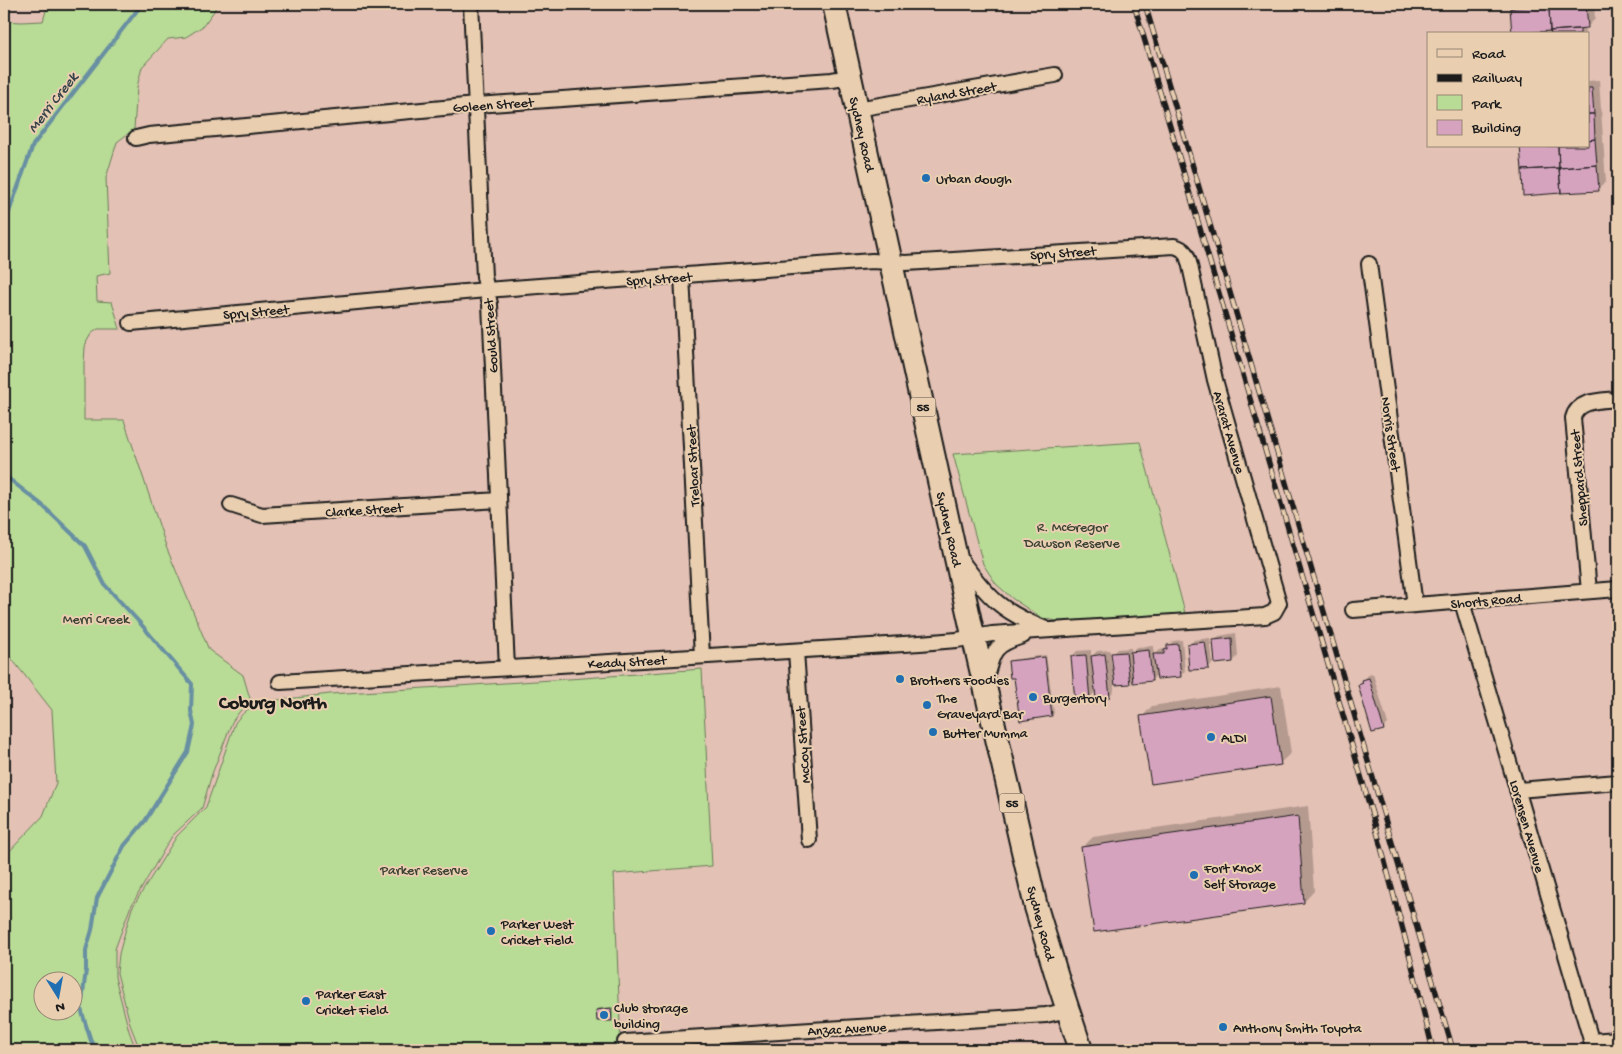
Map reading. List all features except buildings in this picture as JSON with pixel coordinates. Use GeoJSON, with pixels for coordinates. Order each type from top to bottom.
{"type":"FeatureCollection","features":[{"type":"Feature","properties":{"kind":"highway","name":"Sydney Road"},"geometry":{"type":"LineString","coordinates":[[834,4],[955,553],[1036,907],[1058,983],[1081,1050]]}},
{"type":"Feature","properties":{"kind":"street","name":"Gould Street"},"geometry":{"type":"LineString","coordinates":[[470,4],[484,277],[490,304],[507,668]]}},
{"type":"Feature","properties":{"kind":"street","name":"Ryland Street"},"geometry":{"type":"LineString","coordinates":[[857,109],[1055,75]]}},
{"type":"Feature","properties":{"kind":"street","name":"Goleen Street"},"geometry":{"type":"LineString","coordinates":[[136,138],[149,135],[476,105],[832,80],[850,77]]}},
{"type":"Feature","properties":{"kind":"street","name":"Spry Street"},"geometry":{"type":"LineString","coordinates":[[132,322],[486,290],[872,261],[906,263],[1174,246],[1186,252]]}},
{"type":"Feature","properties":{"kind":"street","name":"Ararat Avenue"},"geometry":{"type":"LineString","coordinates":[[1044,631],[1265,616],[1270,615],[1276,610],[1279,603],[1215,380],[1186,252]]}},
{"type":"Feature","properties":{"kind":"street","name":"Norris Street"},"geometry":{"type":"LineString","coordinates":[[1369,264],[1415,605]]}},
{"type":"Feature","properties":{"kind":"street","name":"Treloar Street"},"geometry":{"type":"LineString","coordinates":[[682,276],[702,656]]}},
{"type":"Feature","properties":{"kind":"street","name":"Sheppard Street"},"geometry":{"type":"LineString","coordinates":[[1589,591],[1572,418],[1583,404],[1618,399]]}},
{"type":"Feature","properties":{"kind":"street","name":"Clarke Street"},"geometry":{"type":"LineString","coordinates":[[231,505],[262,515],[499,500]]}},
{"type":"Feature","properties":{"kind":"street"},"geometry":{"type":"LineString","coordinates":[[955,553],[991,598],[1024,621],[1044,631]]}},
{"type":"Feature","properties":{"kind":"street","name":"Shorts Road"},"geometry":{"type":"LineString","coordinates":[[1353,610],[1618,589]]}},
{"type":"Feature","properties":{"kind":"street","name":"Lorensen Avenue"},"geometry":{"type":"LineString","coordinates":[[1462,602],[1592,1046]]}},
{"type":"Feature","properties":{"kind":"street"},"geometry":{"type":"LineString","coordinates":[[974,637],[1044,631]]}},
{"type":"Feature","properties":{"kind":"street"},"geometry":{"type":"LineString","coordinates":[[984,682],[992,656],[998,648],[1011,640],[1044,631]]}},
{"type":"Feature","properties":{"kind":"street","name":"Keady Street"},"geometry":{"type":"LineString","coordinates":[[280,682],[920,643],[974,637]]}},
{"type":"Feature","properties":{"kind":"street","name":"McCoy Street"},"geometry":{"type":"LineString","coordinates":[[796,651],[809,840]]}},
{"type":"Feature","properties":{"kind":"street"},"geometry":{"type":"LineString","coordinates":[[1517,790],[1618,782]]}},
{"type":"Feature","properties":{"kind":"street","name":"Anzac Avenue"},"geometry":{"type":"LineString","coordinates":[[625,1042],[1016,1018],[1050,1015],[1068,1010]]}},
{"type":"Feature","properties":{"kind":"street"},"geometry":{"type":"LineString","coordinates":[[1592,1046],[1618,1039]]}},
{"type":"Feature","properties":{"kind":"green space","name":"Merri Creek"},"geometry":{"type":"Polygon","coordinates":[[[48,4],[217,4],[203,26],[186,37],[168,39],[142,67],[137,87],[134,129],[117,142],[106,178],[110,273],[96,276],[97,301],[112,302],[120,329],[98,329],[91,334],[85,347],[84,420],[124,420],[167,549],[209,650],[243,675],[251,702],[240,711],[232,722],[212,774],[202,808],[172,836],[130,908],[115,949],[115,977],[136,1050],[4,1050],[4,876],[6,855],[43,816],[56,783],[52,710],[4,649],[4,21],[43,21],[48,4]]]}},
{"type":"Feature","properties":{"kind":"green space","name":"R. McGregor Dawson Reserve"},"geometry":{"type":"Polygon","coordinates":[[[1140,442],[1185,613],[1057,621],[1042,618],[1013,599],[996,584],[983,564],[953,454],[1140,442]]]}},
{"type":"Feature","properties":{"kind":"green space","name":"Parker Reserve"},"geometry":{"type":"Polygon","coordinates":[[[702,669],[712,866],[614,874],[621,1050],[140,1050],[131,1027],[117,973],[119,954],[132,908],[177,836],[206,807],[235,723],[250,708],[260,702],[330,694],[702,669]]]}},
{"type":"Feature","properties":{"kind":"waterway","name":"Merri Creek"},"geometry":{"type":"LineString","coordinates":[[4,226],[33,145],[142,4]]}},
{"type":"Feature","properties":{"kind":"waterway","name":"Merri Creek"},"geometry":{"type":"LineString","coordinates":[[4,475],[41,504],[85,546],[105,585],[192,684],[191,711],[194,725],[188,752],[145,821],[124,846],[97,898],[92,930],[86,950],[86,970],[81,1009],[91,1041],[97,1050]]}},
{"type":"Feature","properties":{"kind":"railway"},"geometry":{"type":"LineString","coordinates":[[1134,4],[1375,824],[1433,1050]]}},
{"type":"Feature","properties":{"kind":"railway"},"geometry":{"type":"LineString","coordinates":[[1145,4],[1453,1050]]}},
{"type":"Feature","properties":{"kind":"place","name":"Urban dough"},"geometry":{"type":"Point","coordinates":[926,178]}},
{"type":"Feature","properties":{"kind":"place","name":"Brothers Foodies"},"geometry":{"type":"Point","coordinates":[900,679]}},
{"type":"Feature","properties":{"kind":"place","name":"Burgertory"},"geometry":{"type":"Point","coordinates":[1033,697]}},
{"type":"Feature","properties":{"kind":"place","name":"The Graveyard Bar"},"geometry":{"type":"Point","coordinates":[927,705]}},
{"type":"Feature","properties":{"kind":"place","name":"Butter Mumma"},"geometry":{"type":"Point","coordinates":[933,732]}},
{"type":"Feature","properties":{"kind":"place","name":"ALDI"},"geometry":{"type":"Point","coordinates":[1211,737]}},
{"type":"Feature","properties":{"kind":"place","name":"Fort Knox Self Storage"},"geometry":{"type":"Point","coordinates":[1194,875]}},
{"type":"Feature","properties":{"kind":"place","name":"Parker West Cricket Field"},"geometry":{"type":"Point","coordinates":[491,931]}},
{"type":"Feature","properties":{"kind":"place","name":"Parker East Cricket Field"},"geometry":{"type":"Point","coordinates":[306,1001]}},
{"type":"Feature","properties":{"kind":"place","name":"Club storage building"},"geometry":{"type":"Point","coordinates":[604,1015]}},
{"type":"Feature","properties":{"kind":"place","name":"Anthony Smith Toyota"},"geometry":{"type":"Point","coordinates":[1223,1027]}},
{"type":"Feature","properties":{"kind":"district","name":"Coburg North"},"geometry":{"type":"Point","coordinates":[273,701]}}]}
